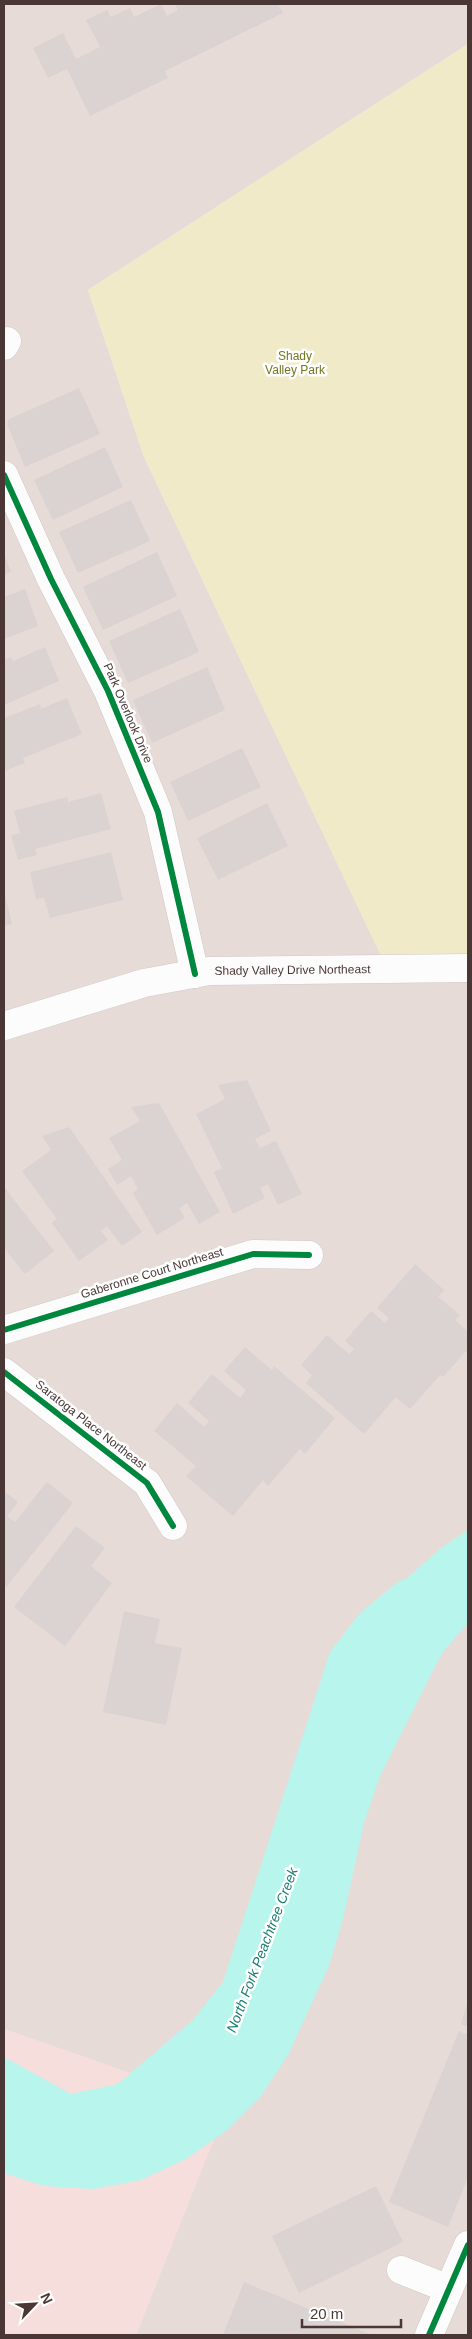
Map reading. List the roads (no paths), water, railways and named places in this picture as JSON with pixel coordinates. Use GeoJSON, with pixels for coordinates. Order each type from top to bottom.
{"type":"FeatureCollection","features":[{"type":"Feature","properties":{"kind":"street","name":"Park Overlook Drive"},"geometry":{"type":"LineString","coordinates":[[4,475],[52,579],[108,691],[158,812],[195,974]]}},
{"type":"Feature","properties":{"kind":"street","name":"Shady Valley Drive Northeast"},"geometry":{"type":"LineString","coordinates":[[4,1026],[144,983],[219,971],[468,968]]}},
{"type":"Feature","properties":{"kind":"street","name":"Gaberonne Court Northeast"},"geometry":{"type":"LineString","coordinates":[[4,1330],[253,1254],[309,1255]]}},
{"type":"Feature","properties":{"kind":"street","name":"Saratoga Place Northeast"},"geometry":{"type":"LineString","coordinates":[[4,1372],[147,1483],[174,1526]]}},
{"type":"Feature","properties":{"kind":"street"},"geometry":{"type":"LineString","coordinates":[[429,2335],[468,2245]]}},
{"type":"Feature","properties":{"kind":"street"},"geometry":{"type":"LineString","coordinates":[[401,2270],[449,2290]]}},
{"type":"Feature","properties":{"kind":"water","name":"North Fork Peachtree Creek"},"geometry":{"type":"Polygon","coordinates":[[[468,1530],[468,1623],[442,1653],[380,1776],[364,1823],[343,1919],[329,1966],[288,2055],[261,2096],[226,2131],[186,2159],[141,2180],[93,2189],[44,2186],[4,2173],[4,2057],[71,2094],[118,2084],[193,2020],[223,1982],[330,1652],[360,1613],[399,1581],[406,1579],[441,1548],[468,1530]]]}},
{"type":"Feature","properties":{"kind":"park label","name":"Shady Valley Park"},"geometry":{"type":"Point","coordinates":[295,363]}}]}
